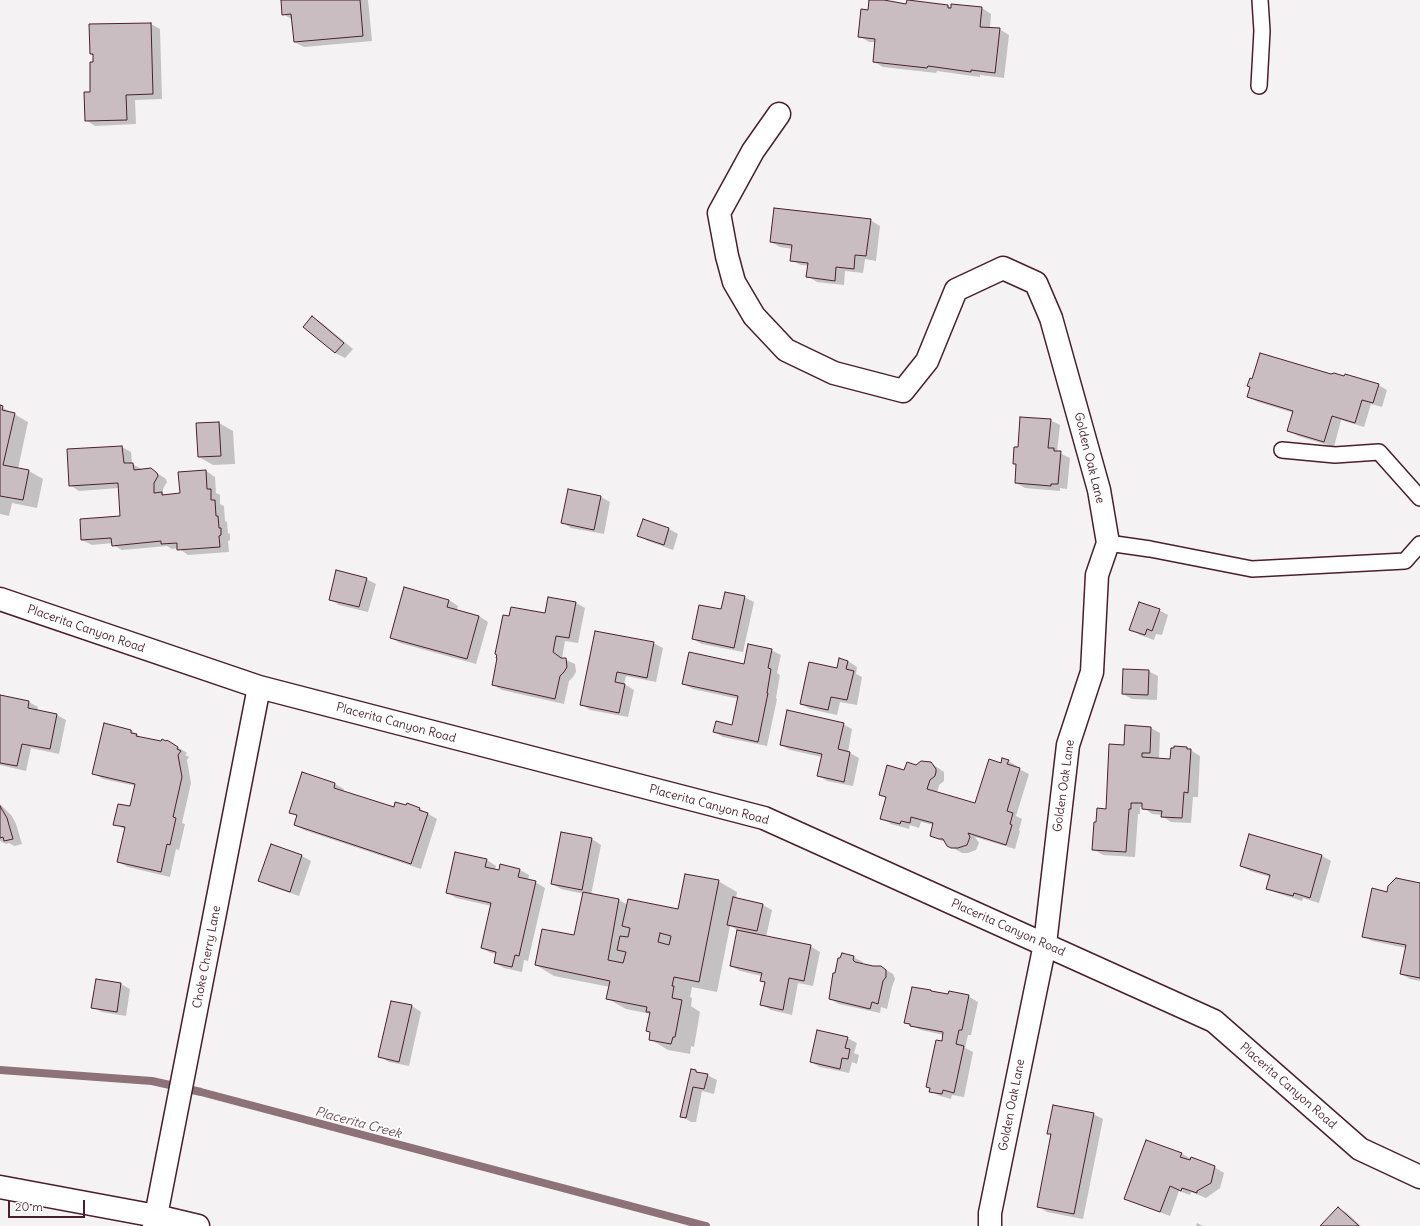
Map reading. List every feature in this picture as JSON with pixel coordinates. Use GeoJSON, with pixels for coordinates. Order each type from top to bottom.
{"type":"FeatureCollection","features":[{"type":"Feature","properties":{"kind":"street","name":"Golden Oak Lane"},"geometry":{"type":"LineString","coordinates":[[779,114],[753,151],[719,213],[727,256],[734,282],[754,316],[786,350],[834,373],[902,391],[927,361],[956,290],[1003,268],[1036,283],[1051,318],[1099,490],[1108,543],[1097,576],[1092,672],[1068,746],[1045,944],[990,1213],[990,1226]]}},
{"type":"Feature","properties":{"kind":"street","name":"Placerita Canyon Road"},"geometry":{"type":"LineString","coordinates":[[0,599],[259,687],[764,818],[1214,1021],[1360,1149],[1420,1177]]}},
{"type":"Feature","properties":{"kind":"street","name":"Choke Cherry Lane"},"geometry":{"type":"LineString","coordinates":[[155,1221],[259,687]]}},
{"type":"Feature","properties":{"kind":"street"},"geometry":{"type":"LineString","coordinates":[[0,1187],[155,1221],[198,1226]]}},
{"type":"Feature","properties":{"kind":"lane"},"geometry":{"type":"LineString","coordinates":[[1259,86],[1262,31],[1260,0]]}},
{"type":"Feature","properties":{"kind":"lane"},"geometry":{"type":"LineString","coordinates":[[1282,450],[1335,455],[1379,452],[1420,498]]}},
{"type":"Feature","properties":{"kind":"lane"},"geometry":{"type":"LineString","coordinates":[[1108,543],[1252,569],[1405,561],[1420,544]]}},
{"type":"Feature","properties":{"kind":"building"},"geometry":{"type":"Polygon","coordinates":[[[281,0],[360,0],[363,36],[294,42],[291,14],[282,15],[281,0]]]}},
{"type":"Feature","properties":{"kind":"building"},"geometry":{"type":"Polygon","coordinates":[[[869,0],[884,0],[906,4],[908,0],[948,5],[948,8],[951,8],[951,4],[982,7],[980,27],[1000,28],[995,73],[873,62],[875,39],[858,37],[861,9],[868,10],[869,0]]]}},
{"type":"Feature","properties":{"kind":"building"},"geometry":{"type":"Polygon","coordinates":[[[151,23],[153,94],[126,95],[127,120],[85,121],[84,92],[90,92],[90,62],[93,62],[93,54],[90,54],[89,24],[151,23]]]}},
{"type":"Feature","properties":{"kind":"building"},"geometry":{"type":"Polygon","coordinates":[[[774,208],[871,219],[866,256],[855,255],[854,269],[836,267],[835,281],[806,277],[808,263],[790,261],[792,245],[770,242],[774,208]]]}},
{"type":"Feature","properties":{"kind":"building"},"geometry":{"type":"Polygon","coordinates":[[[312,316],[344,343],[335,353],[303,327],[312,316]]]}},
{"type":"Feature","properties":{"kind":"building"},"geometry":{"type":"Polygon","coordinates":[[[1260,353],[1331,374],[1334,373],[1344,376],[1345,374],[1379,384],[1373,403],[1362,400],[1355,423],[1332,416],[1324,442],[1287,431],[1293,411],[1247,397],[1250,387],[1247,386],[1250,378],[1252,379],[1260,353]]]}},
{"type":"Feature","properties":{"kind":"building"},"geometry":{"type":"Polygon","coordinates":[[[0,405],[3,406],[2,410],[15,413],[3,465],[29,470],[23,500],[0,496],[0,405]]]}},
{"type":"Feature","properties":{"kind":"building"},"geometry":{"type":"Polygon","coordinates":[[[1020,417],[1051,419],[1048,448],[1054,448],[1054,451],[1061,451],[1058,484],[1051,484],[1051,486],[1015,483],[1016,464],[1013,464],[1014,447],[1018,447],[1020,417]]]}},
{"type":"Feature","properties":{"kind":"building"},"geometry":{"type":"Polygon","coordinates":[[[219,422],[221,456],[198,457],[196,423],[219,422]]]}},
{"type":"Feature","properties":{"kind":"building"},"geometry":{"type":"Polygon","coordinates":[[[122,446],[124,463],[133,463],[134,470],[151,468],[157,473],[158,476],[154,483],[154,493],[162,492],[162,495],[180,493],[178,472],[206,470],[207,489],[211,489],[211,500],[215,500],[216,516],[218,516],[219,528],[221,528],[221,535],[219,536],[220,547],[177,550],[177,543],[161,544],[161,541],[112,546],[111,538],[81,540],[80,519],[120,516],[118,483],[69,486],[67,449],[122,446]]]}},
{"type":"Feature","properties":{"kind":"building"},"geometry":{"type":"Polygon","coordinates":[[[568,489],[601,496],[594,530],[561,523],[568,489]]]}},
{"type":"Feature","properties":{"kind":"building"},"geometry":{"type":"Polygon","coordinates":[[[643,519],[669,528],[664,545],[637,536],[643,519]]]}},
{"type":"Feature","properties":{"kind":"building"},"geometry":{"type":"Polygon","coordinates":[[[336,570],[367,578],[359,607],[329,600],[336,570]]]}},
{"type":"Feature","properties":{"kind":"building"},"geometry":{"type":"Polygon","coordinates":[[[404,587],[449,600],[447,607],[479,616],[467,659],[390,638],[404,587]]]}},
{"type":"Feature","properties":{"kind":"building"},"geometry":{"type":"Polygon","coordinates":[[[725,592],[745,596],[734,648],[692,639],[699,605],[721,609],[725,592]]]}},
{"type":"Feature","properties":{"kind":"building"},"geometry":{"type":"Polygon","coordinates":[[[548,597],[576,602],[569,638],[556,636],[553,652],[561,658],[566,658],[567,667],[560,676],[555,699],[492,685],[497,658],[497,655],[495,654],[503,615],[509,616],[511,607],[545,613],[548,597]]]}},
{"type":"Feature","properties":{"kind":"building"},"geometry":{"type":"Polygon","coordinates":[[[1139,602],[1160,609],[1152,631],[1147,629],[1145,635],[1129,630],[1139,602]]]}},
{"type":"Feature","properties":{"kind":"building"},"geometry":{"type":"Polygon","coordinates":[[[595,631],[654,642],[647,678],[617,672],[615,682],[625,684],[619,713],[580,705],[595,631]]]}},
{"type":"Feature","properties":{"kind":"building"},"geometry":{"type":"Polygon","coordinates":[[[748,644],[772,649],[768,668],[771,669],[768,693],[758,742],[713,732],[716,721],[732,725],[738,696],[682,684],[689,652],[744,664],[748,644]]]}},
{"type":"Feature","properties":{"kind":"building"},"geometry":{"type":"Polygon","coordinates":[[[839,658],[848,661],[846,669],[854,671],[847,700],[831,697],[828,710],[800,704],[809,662],[837,668],[839,658]]]}},
{"type":"Feature","properties":{"kind":"building"},"geometry":{"type":"Polygon","coordinates":[[[1123,669],[1149,670],[1148,695],[1122,694],[1123,669]]]}},
{"type":"Feature","properties":{"kind":"building"},"geometry":{"type":"Polygon","coordinates":[[[0,695],[29,701],[28,708],[57,714],[50,749],[22,744],[17,766],[0,763],[0,695]]]}},
{"type":"Feature","properties":{"kind":"building"},"geometry":{"type":"Polygon","coordinates":[[[787,710],[844,723],[838,749],[850,752],[844,782],[817,776],[822,754],[780,745],[787,710]]]}},
{"type":"Feature","properties":{"kind":"building"},"geometry":{"type":"Polygon","coordinates":[[[104,723],[131,730],[131,733],[137,734],[136,736],[161,741],[162,739],[167,740],[178,747],[177,749],[181,751],[178,755],[182,777],[173,817],[176,818],[170,845],[167,844],[161,872],[117,862],[125,827],[113,825],[118,804],[130,806],[135,784],[92,774],[104,723]]]}},
{"type":"Feature","properties":{"kind":"building"},"geometry":{"type":"Polygon","coordinates":[[[1125,725],[1151,727],[1150,753],[1142,753],[1142,757],[1170,759],[1171,748],[1174,748],[1174,746],[1187,747],[1187,749],[1191,749],[1188,793],[1184,792],[1182,818],[1161,817],[1162,811],[1142,809],[1142,803],[1131,803],[1131,809],[1129,809],[1126,852],[1092,850],[1094,822],[1096,822],[1097,808],[1106,809],[1109,744],[1124,745],[1125,725]]]}},
{"type":"Feature","properties":{"kind":"building"},"geometry":{"type":"Polygon","coordinates":[[[1002,758],[1009,760],[1007,764],[1020,768],[1007,811],[1013,813],[1010,824],[1012,825],[1006,845],[968,833],[970,837],[967,845],[958,848],[951,848],[947,846],[943,839],[930,836],[933,823],[911,817],[910,823],[901,821],[900,824],[880,819],[886,797],[879,795],[887,765],[904,770],[907,762],[916,765],[921,761],[931,762],[936,769],[936,772],[935,776],[930,780],[927,789],[975,803],[989,759],[1001,763],[1002,758]]]}},
{"type":"Feature","properties":{"kind":"building"},"geometry":{"type":"Polygon","coordinates":[[[302,772],[335,783],[334,788],[394,807],[395,802],[406,805],[407,803],[428,813],[411,864],[294,825],[297,815],[289,813],[302,772]]]}},
{"type":"Feature","properties":{"kind":"building"},"geometry":{"type":"Polygon","coordinates":[[[0,806],[7,818],[13,839],[4,841],[3,837],[0,838],[0,806]]]}},
{"type":"Feature","properties":{"kind":"building"},"geometry":{"type":"Polygon","coordinates":[[[561,832],[592,838],[582,890],[551,884],[561,832]]]}},
{"type":"Feature","properties":{"kind":"building"},"geometry":{"type":"Polygon","coordinates":[[[1249,834],[1322,855],[1310,898],[1294,893],[1293,896],[1266,889],[1270,875],[1240,866],[1249,834]]]}},
{"type":"Feature","properties":{"kind":"building"},"geometry":{"type":"Polygon","coordinates":[[[271,844],[302,855],[290,892],[258,881],[271,844]]]}},
{"type":"Feature","properties":{"kind":"building"},"geometry":{"type":"Polygon","coordinates":[[[455,852],[487,859],[485,867],[499,870],[500,864],[520,869],[518,877],[536,881],[519,956],[515,955],[512,967],[494,963],[496,952],[481,948],[491,903],[446,893],[455,852]]]}},
{"type":"Feature","properties":{"kind":"building"},"geometry":{"type":"Polygon","coordinates":[[[685,874],[719,880],[699,982],[674,977],[672,998],[682,1000],[675,1037],[673,1037],[671,1044],[649,1040],[650,1032],[646,1031],[650,1012],[646,1012],[647,1007],[606,999],[610,981],[535,965],[542,929],[574,935],[583,892],[619,899],[608,960],[623,963],[626,952],[617,950],[620,936],[628,937],[630,928],[622,926],[628,899],[678,909],[685,874]],[[660,933],[658,942],[669,945],[671,936],[660,933]]]}},
{"type":"Feature","properties":{"kind":"building"},"geometry":{"type":"Polygon","coordinates":[[[1396,878],[1420,883],[1420,978],[1400,974],[1406,945],[1362,937],[1372,888],[1387,892],[1388,886],[1396,878]]]}},
{"type":"Feature","properties":{"kind":"building"},"geometry":{"type":"Polygon","coordinates":[[[733,897],[763,904],[757,931],[727,925],[733,897]]]}},
{"type":"Feature","properties":{"kind":"building"},"geometry":{"type":"Polygon","coordinates":[[[737,930],[811,945],[804,981],[789,978],[783,1010],[760,1005],[765,982],[760,981],[762,973],[730,966],[737,930]]]}},
{"type":"Feature","properties":{"kind":"building"},"geometry":{"type":"Polygon","coordinates":[[[842,953],[854,956],[853,960],[855,962],[873,966],[881,966],[886,970],[886,977],[883,981],[878,1004],[872,1002],[870,1009],[829,999],[833,973],[835,973],[838,958],[840,958],[842,953]]]}},
{"type":"Feature","properties":{"kind":"building"},"geometry":{"type":"Polygon","coordinates":[[[96,979],[121,983],[117,1012],[91,1008],[96,979]]]}},
{"type":"Feature","properties":{"kind":"building"},"geometry":{"type":"Polygon","coordinates":[[[912,987],[948,994],[949,991],[969,995],[962,1030],[959,1030],[956,1044],[964,1046],[954,1093],[943,1090],[942,1094],[929,1092],[930,1088],[926,1087],[936,1040],[942,1041],[943,1032],[910,1026],[910,1024],[904,1023],[912,987]]]}},
{"type":"Feature","properties":{"kind":"building"},"geometry":{"type":"Polygon","coordinates":[[[391,1001],[412,1005],[399,1062],[378,1057],[391,1001]]]}},
{"type":"Feature","properties":{"kind":"building"},"geometry":{"type":"Polygon","coordinates":[[[817,1030],[848,1037],[845,1048],[850,1049],[848,1059],[842,1058],[840,1069],[810,1062],[817,1030]]]}},
{"type":"Feature","properties":{"kind":"building"},"geometry":{"type":"Polygon","coordinates":[[[691,1069],[696,1070],[696,1072],[708,1074],[704,1089],[693,1087],[686,1118],[680,1117],[691,1069]]]}},
{"type":"Feature","properties":{"kind":"building"},"geometry":{"type":"Polygon","coordinates":[[[1053,1105],[1094,1113],[1074,1214],[1037,1207],[1051,1134],[1047,1134],[1053,1105]]]}},
{"type":"Feature","properties":{"kind":"building"},"geometry":{"type":"Polygon","coordinates":[[[1146,1140],[1182,1153],[1180,1157],[1190,1160],[1191,1157],[1215,1166],[1211,1183],[1197,1191],[1197,1193],[1182,1188],[1181,1191],[1170,1186],[1160,1212],[1124,1199],[1146,1140]]]}},
{"type":"Feature","properties":{"kind":"building"},"geometry":{"type":"Polygon","coordinates":[[[1338,1207],[1359,1226],[1320,1226],[1338,1207]]]}},
{"type":"Feature","properties":{"kind":"waterway","name":"Placerita Creek"},"geometry":{"type":"LineString","coordinates":[[0,1070],[152,1081],[201,1092],[706,1226]]}}]}
